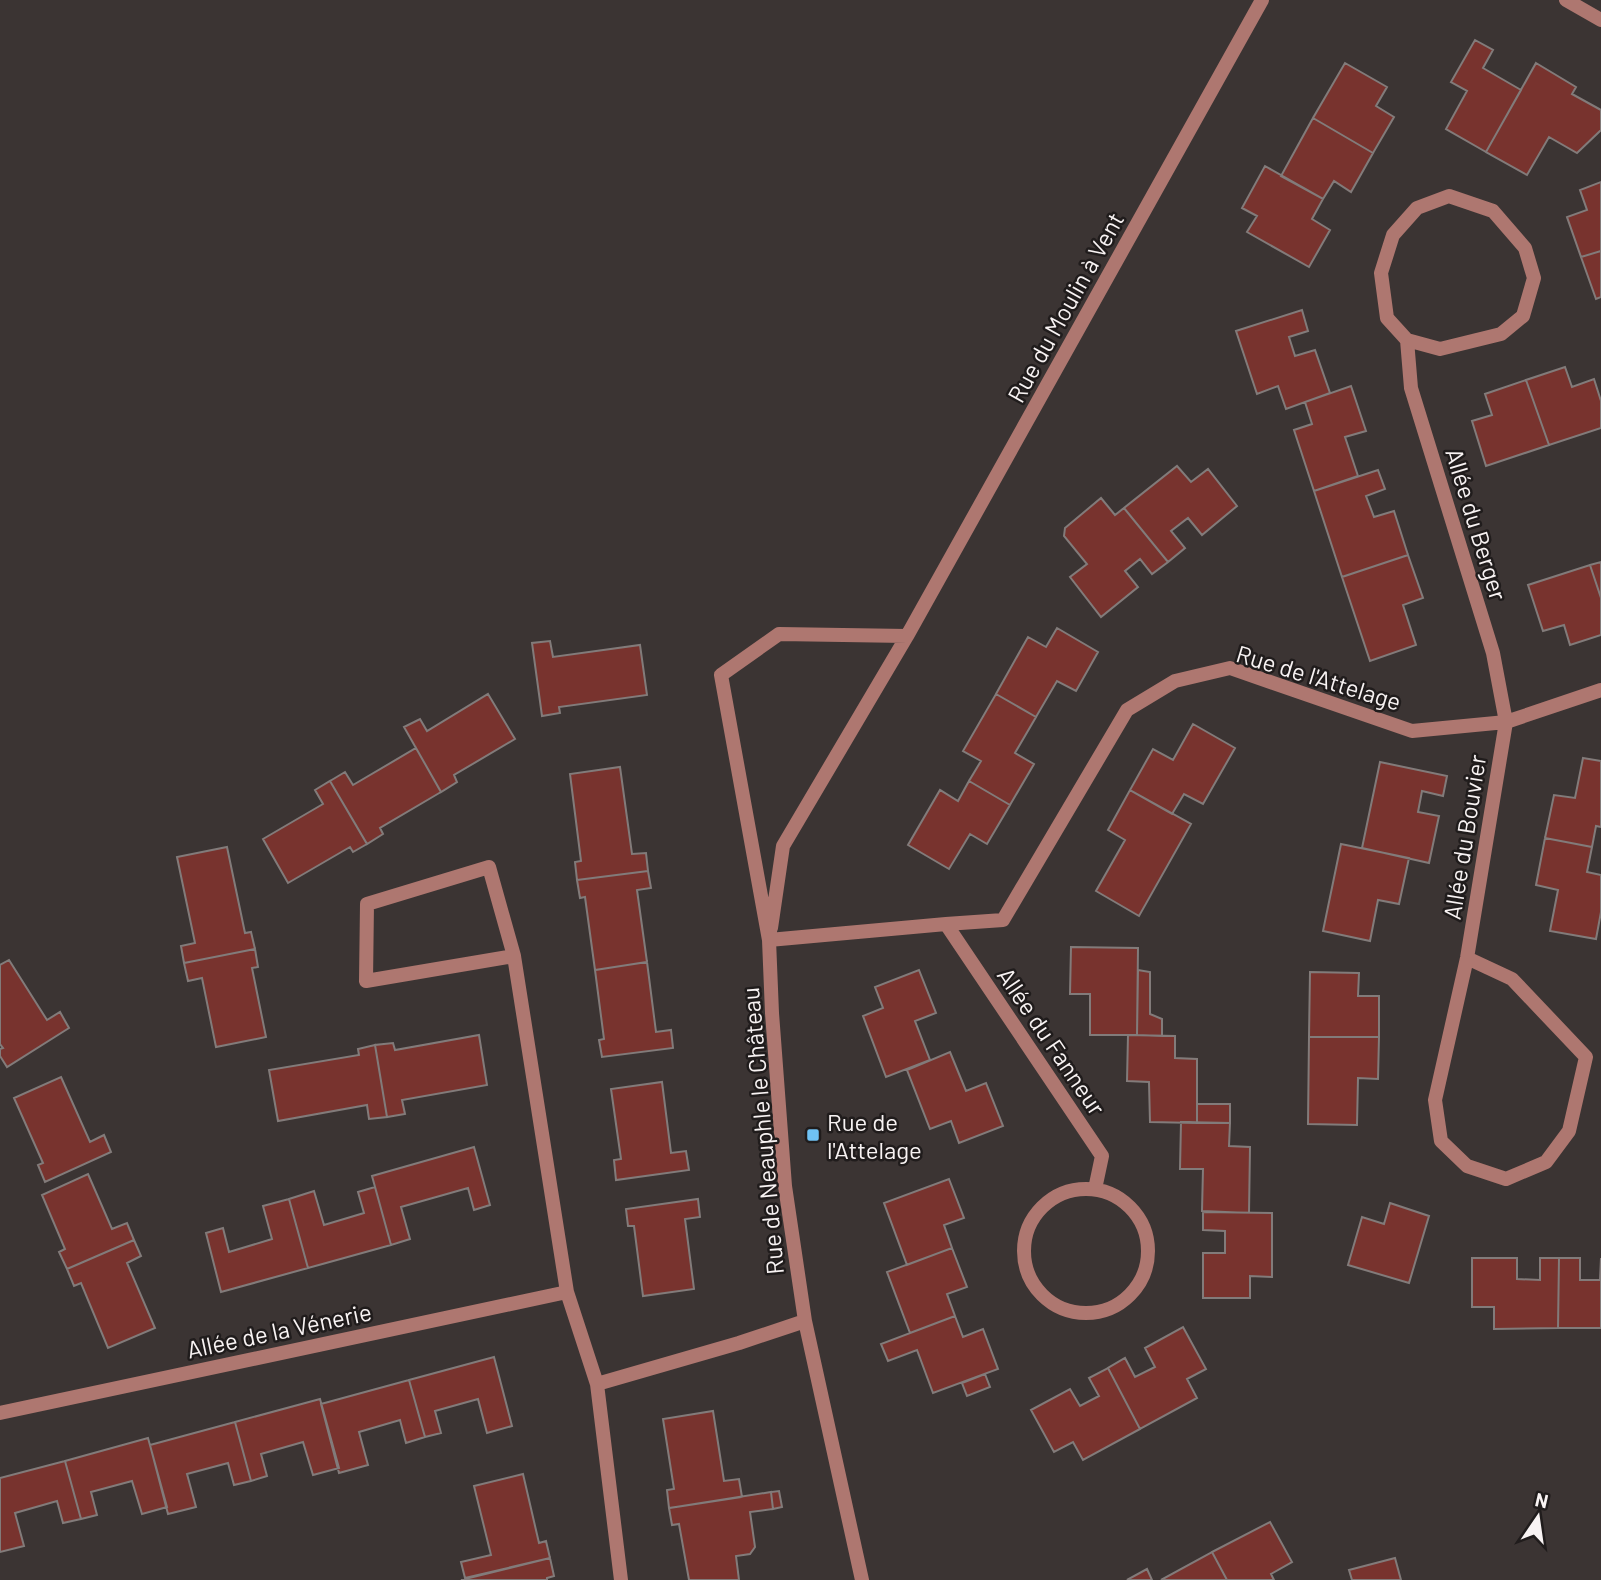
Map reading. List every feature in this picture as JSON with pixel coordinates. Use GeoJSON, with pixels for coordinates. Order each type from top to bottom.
{"type":"FeatureCollection","features":[{"type":"Feature","properties":{"kind":"street","name":"Rue du Moulin à Vent"},"geometry":{"type":"LineString","coordinates":[[769,940],[783,846],[907,636],[1262,0]]}},
{"type":"Feature","properties":{"kind":"street"},"geometry":{"type":"LineString","coordinates":[[1566,0],[1601,20]]}},
{"type":"Feature","properties":{"kind":"street"},"geometry":{"type":"LineString","coordinates":[[1449,196],[1493,211],[1525,248],[1534,278],[1523,316],[1501,334],[1440,349],[1407,340],[1387,318],[1381,273],[1393,235],[1417,208],[1449,196]]}},
{"type":"Feature","properties":{"kind":"street","name":"Allée du Berger"},"geometry":{"type":"LineString","coordinates":[[1407,340],[1411,388],[1493,653],[1506,722]]}},
{"type":"Feature","properties":{"kind":"street","name":"Rue de Neauphle le Château"},"geometry":{"type":"LineString","coordinates":[[862,1580],[805,1321],[785,1186],[769,940],[721,675],[779,634],[907,636]]}},
{"type":"Feature","properties":{"kind":"street","name":"Rue de l'Attelage"},"geometry":{"type":"LineString","coordinates":[[769,940],[1003,920],[1127,710],[1175,681],[1230,668],[1412,731],[1506,722],[1601,690]]}},
{"type":"Feature","properties":{"kind":"street","name":"Allée du Bouvier"},"geometry":{"type":"LineString","coordinates":[[1467,958],[1512,979],[1586,1057],[1569,1131],[1546,1162],[1506,1179],[1467,1166],[1441,1141],[1435,1100],[1467,958],[1506,722]]}},
{"type":"Feature","properties":{"kind":"street"},"geometry":{"type":"LineString","coordinates":[[514,956],[366,982],[367,904],[489,867],[514,956],[567,1292],[597,1384],[621,1580]]}},
{"type":"Feature","properties":{"kind":"street","name":"Allée du Fanneur"},"geometry":{"type":"LineString","coordinates":[[946,923],[1102,1156],[1095,1189]]}},
{"type":"Feature","properties":{"kind":"street"},"geometry":{"type":"LineString","coordinates":[[1095,1189],[1115,1196],[1131,1208],[1143,1225],[1149,1245],[1143,1275],[1125,1300],[1108,1310],[1087,1313],[1067,1310],[1048,1301],[1034,1286],[1026,1267],[1024,1247],[1029,1227],[1040,1210],[1055,1197],[1074,1190],[1095,1189]]}},
{"type":"Feature","properties":{"kind":"street","name":"Allée de la Vénerie"},"geometry":{"type":"LineString","coordinates":[[0,1413],[567,1292]]}},
{"type":"Feature","properties":{"kind":"street"},"geometry":{"type":"LineString","coordinates":[[597,1384],[805,1321]]}},
{"type":"Feature","properties":{"kind":"building"},"geometry":{"type":"Polygon","coordinates":[[[1475,40],[1493,50],[1483,68],[1521,90],[1486,152],[1446,129],[1467,91],[1451,82],[1475,40]]]}},
{"type":"Feature","properties":{"kind":"building"},"geometry":{"type":"Polygon","coordinates":[[[1345,63],[1387,87],[1376,106],[1394,117],[1373,153],[1313,118],[1345,63]]]}},
{"type":"Feature","properties":{"kind":"building"},"geometry":{"type":"Polygon","coordinates":[[[1536,63],[1576,87],[1572,94],[1601,110],[1601,130],[1577,153],[1549,137],[1527,175],[1486,152],[1536,63]]]}},
{"type":"Feature","properties":{"kind":"building"},"geometry":{"type":"Polygon","coordinates":[[[1313,118],[1373,153],[1351,192],[1334,181],[1323,199],[1281,176],[1313,118]]]}},
{"type":"Feature","properties":{"kind":"building"},"geometry":{"type":"Polygon","coordinates":[[[1265,166],[1323,199],[1312,219],[1330,230],[1309,267],[1247,232],[1257,216],[1242,208],[1265,166]]]}},
{"type":"Feature","properties":{"kind":"building"},"geometry":{"type":"Polygon","coordinates":[[[1601,182],[1601,251],[1581,257],[1567,217],[1587,210],[1580,190],[1601,182]]]}},
{"type":"Feature","properties":{"kind":"building"},"geometry":{"type":"Polygon","coordinates":[[[1601,251],[1601,297],[1596,299],[1581,257],[1601,251]]]}},
{"type":"Feature","properties":{"kind":"building"},"geometry":{"type":"Polygon","coordinates":[[[1302,310],[1308,331],[1289,337],[1295,356],[1315,350],[1330,393],[1286,409],[1278,386],[1257,394],[1236,331],[1302,310]]]}},
{"type":"Feature","properties":{"kind":"building"},"geometry":{"type":"Polygon","coordinates":[[[1565,367],[1572,387],[1594,379],[1601,401],[1601,428],[1549,445],[1526,380],[1565,367]]]}},
{"type":"Feature","properties":{"kind":"building"},"geometry":{"type":"Polygon","coordinates":[[[1526,380],[1549,445],[1486,466],[1472,421],[1492,415],[1485,394],[1526,380]]]}},
{"type":"Feature","properties":{"kind":"building"},"geometry":{"type":"Polygon","coordinates":[[[1351,386],[1366,431],[1345,437],[1358,476],[1314,491],[1294,430],[1312,424],[1305,402],[1351,386]]]}},
{"type":"Feature","properties":{"kind":"building"},"geometry":{"type":"Polygon","coordinates":[[[1177,466],[1191,482],[1208,469],[1237,506],[1202,535],[1188,518],[1171,531],[1185,548],[1168,562],[1124,508],[1177,466]]]}},
{"type":"Feature","properties":{"kind":"building"},"geometry":{"type":"Polygon","coordinates":[[[1378,470],[1385,489],[1366,496],[1374,517],[1394,511],[1408,555],[1342,577],[1314,491],[1378,470]]]}},
{"type":"Feature","properties":{"kind":"building"},"geometry":{"type":"Polygon","coordinates":[[[1101,498],[1115,515],[1124,508],[1168,562],[1152,574],[1140,559],[1125,571],[1138,587],[1101,617],[1070,577],[1087,564],[1064,536],[1065,528],[1101,498]]]}},
{"type":"Feature","properties":{"kind":"building"},"geometry":{"type":"Polygon","coordinates":[[[1408,555],[1423,598],[1403,605],[1416,645],[1370,661],[1342,577],[1408,555]]]}},
{"type":"Feature","properties":{"kind":"building"},"geometry":{"type":"Polygon","coordinates":[[[1601,562],[1601,598],[1590,565],[1601,562]]]}},
{"type":"Feature","properties":{"kind":"building"},"geometry":{"type":"Polygon","coordinates":[[[1590,565],[1601,598],[1601,635],[1570,645],[1564,625],[1543,631],[1528,585],[1590,565]]]}},
{"type":"Feature","properties":{"kind":"building"},"geometry":{"type":"Polygon","coordinates":[[[1057,628],[1098,652],[1076,691],[1057,681],[1036,717],[996,694],[1028,637],[1046,647],[1057,628]]]}},
{"type":"Feature","properties":{"kind":"building"},"geometry":{"type":"Polygon","coordinates":[[[550,641],[553,657],[640,645],[647,695],[559,707],[560,713],[542,716],[532,643],[550,641]]]}},
{"type":"Feature","properties":{"kind":"building"},"geometry":{"type":"Polygon","coordinates":[[[488,694],[515,739],[454,775],[457,782],[441,792],[404,727],[420,719],[427,731],[488,694]]]}},
{"type":"Feature","properties":{"kind":"building"},"geometry":{"type":"Polygon","coordinates":[[[996,694],[1036,717],[1015,753],[1034,764],[1010,805],[969,781],[981,761],[963,751],[996,694]]]}},
{"type":"Feature","properties":{"kind":"building"},"geometry":{"type":"Polygon","coordinates":[[[1193,724],[1235,748],[1203,804],[1184,794],[1172,814],[1130,790],[1153,749],[1173,760],[1193,724]]]}},
{"type":"Feature","properties":{"kind":"building"},"geometry":{"type":"Polygon","coordinates":[[[416,748],[441,792],[380,828],[383,834],[367,844],[330,781],[345,772],[353,785],[416,748]]]}},
{"type":"Feature","properties":{"kind":"building"},"geometry":{"type":"Polygon","coordinates":[[[1583,758],[1601,761],[1601,827],[1596,826],[1592,847],[1545,838],[1554,795],[1575,798],[1583,758]]]}},
{"type":"Feature","properties":{"kind":"building"},"geometry":{"type":"Polygon","coordinates":[[[1380,762],[1447,776],[1443,796],[1422,791],[1418,812],[1439,816],[1429,863],[1362,848],[1380,762]]]}},
{"type":"Feature","properties":{"kind":"building"},"geometry":{"type":"Polygon","coordinates":[[[620,767],[632,854],[646,853],[648,871],[577,880],[575,862],[581,861],[570,774],[620,767]]]}},
{"type":"Feature","properties":{"kind":"building"},"geometry":{"type":"Polygon","coordinates":[[[330,781],[367,844],[353,852],[350,847],[288,883],[263,839],[323,804],[315,790],[330,781]]]}},
{"type":"Feature","properties":{"kind":"building"},"geometry":{"type":"Polygon","coordinates":[[[969,781],[1010,805],[987,844],[970,834],[949,869],[908,845],[940,790],[958,801],[969,781]]]}},
{"type":"Feature","properties":{"kind":"building"},"geometry":{"type":"Polygon","coordinates":[[[1130,790],[1191,824],[1139,916],[1096,891],[1125,840],[1108,830],[1130,790]]]}},
{"type":"Feature","properties":{"kind":"building"},"geometry":{"type":"Polygon","coordinates":[[[1545,838],[1592,847],[1587,872],[1601,875],[1601,912],[1596,939],[1550,931],[1558,890],[1536,885],[1545,838]]]}},
{"type":"Feature","properties":{"kind":"building"},"geometry":{"type":"Polygon","coordinates":[[[1341,844],[1409,858],[1399,904],[1378,900],[1370,941],[1323,931],[1341,844]]]}},
{"type":"Feature","properties":{"kind":"building"},"geometry":{"type":"Polygon","coordinates":[[[227,847],[245,933],[251,932],[255,949],[184,963],[181,946],[195,943],[177,857],[227,847]]]}},
{"type":"Feature","properties":{"kind":"building"},"geometry":{"type":"Polygon","coordinates":[[[648,871],[651,888],[637,890],[647,962],[595,970],[585,897],[580,898],[577,880],[648,871]]]}},
{"type":"Feature","properties":{"kind":"building"},"geometry":{"type":"Polygon","coordinates":[[[1071,947],[1138,948],[1137,1035],[1090,1035],[1090,994],[1070,994],[1071,947]]]}},
{"type":"Feature","properties":{"kind":"building"},"geometry":{"type":"Polygon","coordinates":[[[255,949],[258,967],[252,968],[266,1037],[216,1047],[202,978],[188,981],[184,963],[255,949]]]}},
{"type":"Feature","properties":{"kind":"building"},"geometry":{"type":"Polygon","coordinates":[[[9,960],[47,1020],[60,1012],[69,1028],[7,1067],[0,1056],[0,1049],[3,1048],[0,1044],[0,965],[9,960]]]}},
{"type":"Feature","properties":{"kind":"building"},"geometry":{"type":"Polygon","coordinates":[[[647,962],[656,1032],[671,1030],[673,1048],[602,1057],[599,1040],[604,1039],[595,970],[647,962]]]}},
{"type":"Feature","properties":{"kind":"building"},"geometry":{"type":"Polygon","coordinates":[[[919,970],[936,1013],[915,1021],[930,1060],[886,1077],[863,1016],[883,1008],[875,987],[919,970]]]}},
{"type":"Feature","properties":{"kind":"building"},"geometry":{"type":"Polygon","coordinates":[[[1138,970],[1150,972],[1150,1014],[1162,1019],[1162,1036],[1137,1035],[1138,970]]]}},
{"type":"Feature","properties":{"kind":"building"},"geometry":{"type":"Polygon","coordinates":[[[1310,972],[1359,973],[1358,996],[1379,996],[1379,1037],[1309,1037],[1310,972]]]}},
{"type":"Feature","properties":{"kind":"building"},"geometry":{"type":"Polygon","coordinates":[[[479,1035],[487,1085],[402,1100],[405,1114],[387,1117],[375,1045],[393,1043],[395,1050],[479,1035]]]}},
{"type":"Feature","properties":{"kind":"building"},"geometry":{"type":"Polygon","coordinates":[[[1128,1035],[1175,1036],[1175,1058],[1197,1059],[1197,1123],[1150,1122],[1149,1082],[1127,1081],[1128,1035]]]}},
{"type":"Feature","properties":{"kind":"building"},"geometry":{"type":"Polygon","coordinates":[[[1309,1037],[1379,1037],[1378,1079],[1358,1078],[1357,1125],[1308,1124],[1309,1037]]]}},
{"type":"Feature","properties":{"kind":"building"},"geometry":{"type":"Polygon","coordinates":[[[375,1045],[387,1117],[369,1119],[367,1105],[278,1121],[269,1070],[359,1055],[358,1049],[375,1045]]]}},
{"type":"Feature","properties":{"kind":"building"},"geometry":{"type":"Polygon","coordinates":[[[950,1052],[966,1091],[986,1083],[1003,1126],[959,1143],[951,1121],[930,1129],[907,1070],[950,1052]]]}},
{"type":"Feature","properties":{"kind":"building"},"geometry":{"type":"Polygon","coordinates":[[[61,1077],[90,1142],[104,1135],[111,1152],[45,1182],[38,1165],[43,1163],[14,1098],[61,1077]]]}},
{"type":"Feature","properties":{"kind":"building"},"geometry":{"type":"Polygon","coordinates":[[[662,1082],[671,1153],[686,1151],[689,1170],[616,1180],[614,1160],[621,1159],[611,1089],[662,1082]]]}},
{"type":"Feature","properties":{"kind":"building"},"geometry":{"type":"Polygon","coordinates":[[[1197,1104],[1230,1104],[1230,1123],[1197,1123],[1197,1104]]]}},
{"type":"Feature","properties":{"kind":"building"},"geometry":{"type":"Polygon","coordinates":[[[1181,1122],[1230,1123],[1229,1146],[1250,1147],[1249,1213],[1202,1211],[1203,1169],[1180,1169],[1181,1122]]]}},
{"type":"Feature","properties":{"kind":"building"},"geometry":{"type":"Polygon","coordinates":[[[474,1147],[490,1205],[474,1210],[468,1188],[401,1207],[410,1239],[391,1245],[372,1176],[474,1147]]]}},
{"type":"Feature","properties":{"kind":"building"},"geometry":{"type":"Polygon","coordinates":[[[88,1174],[112,1229],[127,1223],[134,1240],[67,1269],[59,1252],[65,1249],[42,1195],[88,1174]]]}},
{"type":"Feature","properties":{"kind":"building"},"geometry":{"type":"Polygon","coordinates":[[[949,1179],[964,1218],[944,1225],[952,1248],[907,1265],[884,1203],[949,1179]]]}},
{"type":"Feature","properties":{"kind":"building"},"geometry":{"type":"Polygon","coordinates":[[[375,1187],[391,1245],[308,1268],[289,1199],[314,1191],[324,1225],[364,1213],[358,1192],[375,1187]]]}},
{"type":"Feature","properties":{"kind":"building"},"geometry":{"type":"Polygon","coordinates":[[[289,1199],[308,1268],[221,1292],[206,1233],[223,1228],[229,1252],[272,1239],[263,1206],[289,1199]]]}},
{"type":"Feature","properties":{"kind":"building"},"geometry":{"type":"Polygon","coordinates":[[[698,1199],[700,1217],[685,1219],[694,1289],[643,1296],[634,1226],[628,1226],[626,1209],[698,1199]]]}},
{"type":"Feature","properties":{"kind":"building"},"geometry":{"type":"Polygon","coordinates":[[[1390,1203],[1429,1216],[1409,1283],[1348,1265],[1362,1217],[1384,1224],[1390,1203]]]}},
{"type":"Feature","properties":{"kind":"building"},"geometry":{"type":"Polygon","coordinates":[[[1203,1212],[1272,1213],[1272,1277],[1250,1276],[1250,1298],[1203,1298],[1203,1253],[1225,1253],[1225,1231],[1203,1230],[1203,1212]]]}},
{"type":"Feature","properties":{"kind":"building"},"geometry":{"type":"Polygon","coordinates":[[[134,1240],[141,1256],[127,1263],[155,1328],[108,1348],[81,1283],[74,1286],[67,1269],[134,1240]]]}},
{"type":"Feature","properties":{"kind":"building"},"geometry":{"type":"Polygon","coordinates":[[[952,1248],[967,1287],[947,1294],[955,1316],[910,1333],[887,1272],[952,1248]]]}},
{"type":"Feature","properties":{"kind":"building"},"geometry":{"type":"Polygon","coordinates":[[[1472,1258],[1517,1258],[1517,1279],[1540,1280],[1540,1258],[1559,1258],[1558,1328],[1494,1329],[1494,1307],[1472,1307],[1472,1258]]]}},
{"type":"Feature","properties":{"kind":"building"},"geometry":{"type":"Polygon","coordinates":[[[1559,1258],[1580,1258],[1580,1280],[1600,1280],[1601,1258],[1601,1328],[1558,1328],[1559,1258]]]}},
{"type":"Feature","properties":{"kind":"building"},"geometry":{"type":"Polygon","coordinates":[[[955,1316],[963,1337],[983,1329],[998,1369],[933,1393],[917,1350],[888,1361],[881,1344],[955,1316]]]}},
{"type":"Feature","properties":{"kind":"building"},"geometry":{"type":"Polygon","coordinates":[[[1183,1327],[1206,1369],[1187,1379],[1197,1398],[1140,1429],[1108,1368],[1125,1358],[1135,1377],[1155,1367],[1145,1348],[1183,1327]]]}},
{"type":"Feature","properties":{"kind":"building"},"geometry":{"type":"Polygon","coordinates":[[[494,1357],[512,1426],[487,1433],[478,1399],[435,1411],[441,1433],[425,1437],[409,1380],[494,1357]]]}},
{"type":"Feature","properties":{"kind":"building"},"geometry":{"type":"Polygon","coordinates":[[[1108,1368],[1140,1429],[1083,1460],[1073,1442],[1054,1452],[1031,1410],[1070,1389],[1080,1406],[1099,1396],[1089,1378],[1108,1368]]]}},
{"type":"Feature","properties":{"kind":"building"},"geometry":{"type":"Polygon","coordinates":[[[985,1374],[990,1387],[967,1396],[962,1383],[985,1374]]]}},
{"type":"Feature","properties":{"kind":"building"},"geometry":{"type":"Polygon","coordinates":[[[409,1380],[425,1437],[406,1443],[400,1420],[359,1432],[368,1465],[339,1473],[321,1404],[409,1380]]]}},
{"type":"Feature","properties":{"kind":"building"},"geometry":{"type":"Polygon","coordinates":[[[320,1399],[339,1468],[313,1475],[303,1442],[261,1454],[267,1476],[251,1481],[235,1422],[320,1399]]]}},
{"type":"Feature","properties":{"kind":"building"},"geometry":{"type":"Polygon","coordinates":[[[713,1411],[724,1481],[739,1479],[742,1497],[669,1508],[667,1490],[674,1489],[663,1419],[713,1411]]]}},
{"type":"Feature","properties":{"kind":"building"},"geometry":{"type":"Polygon","coordinates":[[[235,1422],[251,1481],[234,1485],[228,1463],[187,1474],[196,1507],[168,1514],[150,1445],[235,1422]]]}},
{"type":"Feature","properties":{"kind":"building"},"geometry":{"type":"Polygon","coordinates":[[[148,1438],[167,1507],[142,1514],[132,1481],[91,1492],[97,1515],[81,1519],[65,1461],[148,1438]]]}},
{"type":"Feature","properties":{"kind":"building"},"geometry":{"type":"Polygon","coordinates":[[[65,1461],[81,1519],[63,1523],[57,1501],[15,1513],[24,1546],[0,1552],[0,1478],[65,1461]]]}},
{"type":"Feature","properties":{"kind":"building"},"geometry":{"type":"Polygon","coordinates":[[[523,1474],[539,1543],[546,1541],[550,1558],[465,1578],[461,1562],[491,1555],[474,1486],[523,1474]]]}},
{"type":"Feature","properties":{"kind":"building"},"geometry":{"type":"Polygon","coordinates":[[[779,1491],[782,1507],[773,1509],[771,1492],[779,1491]]]}},
{"type":"Feature","properties":{"kind":"building"},"geometry":{"type":"Polygon","coordinates":[[[771,1492],[773,1509],[750,1512],[755,1547],[750,1554],[736,1556],[739,1580],[689,1580],[679,1524],[672,1525],[669,1508],[771,1492]]]}},
{"type":"Feature","properties":{"kind":"building"},"geometry":{"type":"Polygon","coordinates":[[[1270,1522],[1292,1562],[1271,1574],[1274,1580],[1227,1580],[1212,1552],[1270,1522]]]}},
{"type":"Feature","properties":{"kind":"building"},"geometry":{"type":"Polygon","coordinates":[[[1212,1552],[1227,1580],[1161,1580],[1212,1552]]]}},
{"type":"Feature","properties":{"kind":"building"},"geometry":{"type":"Polygon","coordinates":[[[550,1558],[554,1576],[547,1580],[461,1580],[550,1558]]]}},
{"type":"Feature","properties":{"kind":"building"},"geometry":{"type":"Polygon","coordinates":[[[1395,1558],[1401,1580],[1352,1580],[1349,1570],[1395,1558]]]}},
{"type":"Feature","properties":{"kind":"building"},"geometry":{"type":"Polygon","coordinates":[[[1147,1569],[1152,1580],[1127,1580],[1147,1569]]]}},
{"type":"Feature","properties":{"kind":"place","name":"Rue de l'Attelage"},"geometry":{"type":"Point","coordinates":[813,1135]}}]}
